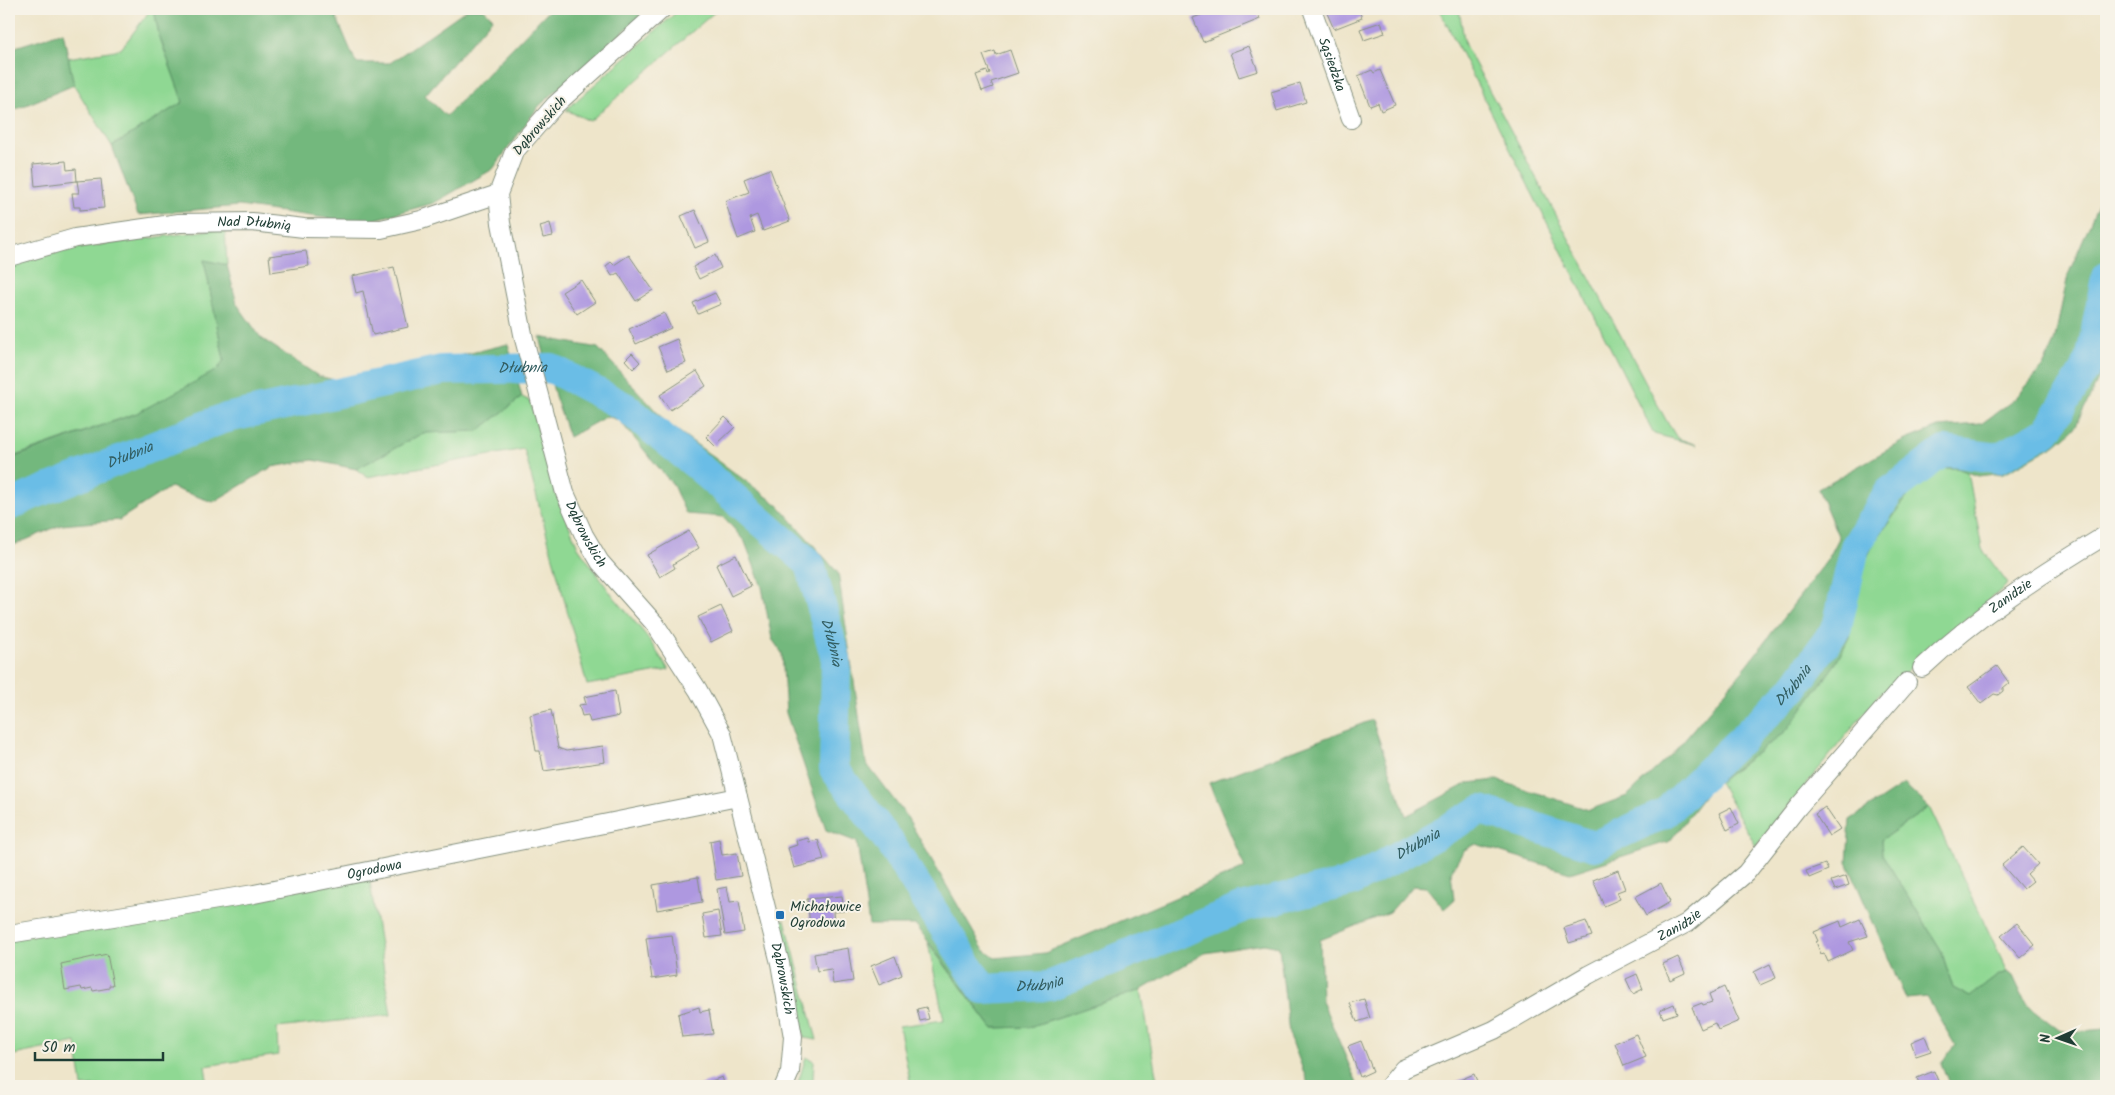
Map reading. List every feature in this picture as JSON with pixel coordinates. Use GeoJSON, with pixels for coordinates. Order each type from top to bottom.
{"type":"FeatureCollection","features":[{"type":"Feature","properties":{"kind":"street","name":"Dąbrowskich"},"geometry":{"type":"LineString","coordinates":[[662,9],[555,105],[514,152],[498,194],[501,223],[524,338],[565,493],[584,535],[600,562],[655,624],[698,690],[722,734],[780,963],[793,1036],[790,1072],[784,1086]]}},
{"type":"Feature","properties":{"kind":"street","name":"Sąsiedzka"},"geometry":{"type":"LineString","coordinates":[[1312,9],[1351,119]]}},
{"type":"Feature","properties":{"kind":"street","name":"Nad Dłubnią"},"geometry":{"type":"LineString","coordinates":[[9,256],[75,238],[179,223],[252,222],[304,228],[380,229],[421,220],[498,194]]}},
{"type":"Feature","properties":{"kind":"street","name":"Zanidzie"},"geometry":{"type":"LineString","coordinates":[[1922,668],[1938,653],[2027,584],[2106,535]]}},
{"type":"Feature","properties":{"kind":"street","name":"Zanidzie"},"geometry":{"type":"LineString","coordinates":[[1389,1086],[1403,1070],[1494,1030],[1588,974],[1687,923],[1746,873],[1798,807],[1907,682]]}},
{"type":"Feature","properties":{"kind":"street","name":"Ogrodowa"},"geometry":{"type":"LineString","coordinates":[[9,934],[254,894],[738,797]]}},
{"type":"Feature","properties":{"kind":"green space"},"geometry":{"type":"Polygon","coordinates":[[[151,9],[154,9],[159,35],[183,102],[112,146],[74,85],[68,58],[121,49],[151,9]]]}},
{"type":"Feature","properties":{"kind":"green space"},"geometry":{"type":"Polygon","coordinates":[[[154,9],[333,9],[356,63],[390,63],[467,9],[484,9],[493,18],[425,95],[446,116],[550,9],[649,9],[539,106],[493,169],[434,203],[362,223],[239,206],[138,215],[112,146],[183,102],[159,35],[154,9]]]}},
{"type":"Feature","properties":{"kind":"green space"},"geometry":{"type":"Polygon","coordinates":[[[680,9],[718,9],[590,121],[566,110],[680,9]]]}},
{"type":"Feature","properties":{"kind":"green space"},"geometry":{"type":"Polygon","coordinates":[[[1439,9],[1459,9],[1465,45],[1666,420],[1677,438],[1697,445],[1654,434],[1439,9]]]}},
{"type":"Feature","properties":{"kind":"green space"},"geometry":{"type":"Polygon","coordinates":[[[63,32],[74,85],[9,112],[9,49],[63,32]]]}},
{"type":"Feature","properties":{"kind":"green space"},"geometry":{"type":"Polygon","coordinates":[[[2106,190],[2106,358],[2095,387],[2074,429],[2055,445],[2004,473],[1978,476],[1957,468],[1944,468],[1920,479],[1874,543],[1863,566],[1849,637],[1836,663],[1786,731],[1710,788],[1670,841],[1570,873],[1476,844],[1464,850],[1451,872],[1454,900],[1444,909],[1426,887],[1413,886],[1390,912],[1320,940],[1322,1001],[1358,1086],[1309,1086],[1289,1033],[1279,947],[1264,944],[1205,953],[1141,990],[1029,1027],[992,1028],[916,925],[869,925],[857,842],[826,830],[786,713],[782,653],[772,639],[762,587],[745,542],[724,517],[686,514],[673,485],[620,421],[607,416],[569,437],[555,396],[540,337],[598,348],[666,422],[778,505],[838,573],[866,763],[907,817],[983,949],[995,958],[1045,953],[1245,868],[1209,783],[1372,720],[1406,816],[1468,783],[1497,780],[1589,810],[1627,796],[1673,753],[1748,664],[1828,559],[1839,538],[1818,489],[1903,441],[1938,427],[1981,424],[2015,399],[2043,367],[2054,342],[2068,275],[2106,190]]]}},
{"type":"Feature","properties":{"kind":"green space"},"geometry":{"type":"Polygon","coordinates":[[[225,228],[227,265],[204,260],[224,360],[217,371],[137,413],[9,458],[9,266],[63,250],[225,228]]]}},
{"type":"Feature","properties":{"kind":"green space"},"geometry":{"type":"Polygon","coordinates":[[[204,260],[227,265],[237,304],[261,338],[318,376],[347,383],[508,344],[522,397],[478,431],[423,433],[356,469],[313,460],[272,467],[213,502],[170,487],[119,520],[61,525],[9,547],[9,459],[137,413],[217,370],[224,360],[204,260]]]}},
{"type":"Feature","properties":{"kind":"green space"},"geometry":{"type":"Polygon","coordinates":[[[522,397],[530,401],[555,492],[578,547],[609,591],[645,634],[669,670],[587,685],[524,449],[367,477],[356,469],[423,433],[478,431],[522,397]]]}},
{"type":"Feature","properties":{"kind":"green space"},"geometry":{"type":"Polygon","coordinates":[[[1944,468],[1957,468],[1968,472],[1982,549],[2008,584],[1878,696],[1756,846],[1719,782],[1786,731],[1836,663],[1849,637],[1863,566],[1874,543],[1920,479],[1944,468]]]}},
{"type":"Feature","properties":{"kind":"green space"},"geometry":{"type":"Polygon","coordinates":[[[1904,784],[1929,807],[1881,840],[1882,854],[1941,950],[1953,988],[1970,997],[1997,976],[2008,972],[2013,976],[2026,1004],[2059,1030],[2068,1032],[2106,1029],[2106,1086],[1950,1086],[1941,1063],[1955,1045],[1927,997],[1906,999],[1847,862],[1850,820],[1904,784]]]}},
{"type":"Feature","properties":{"kind":"green space"},"geometry":{"type":"Polygon","coordinates":[[[1929,807],[2008,972],[1997,976],[1970,997],[1953,988],[1941,950],[1882,854],[1881,840],[1929,807]]]}},
{"type":"Feature","properties":{"kind":"green space"},"geometry":{"type":"Polygon","coordinates":[[[369,876],[391,1015],[277,1028],[278,1055],[205,1066],[208,1086],[82,1086],[76,1042],[9,1056],[9,939],[369,876]]]}},
{"type":"Feature","properties":{"kind":"green space"},"geometry":{"type":"Polygon","coordinates":[[[785,920],[817,1040],[804,1038],[794,975],[780,921],[785,920]]]}},
{"type":"Feature","properties":{"kind":"green space"},"geometry":{"type":"Polygon","coordinates":[[[928,943],[992,1028],[1029,1027],[1141,990],[1158,1086],[911,1086],[899,1026],[944,1020],[928,943]]]}},
{"type":"Feature","properties":{"kind":"green space"},"geometry":{"type":"Polygon","coordinates":[[[806,1057],[814,1061],[813,1079],[810,1086],[797,1086],[806,1057]]]}},
{"type":"Feature","properties":{"kind":"building"},"geometry":{"type":"Polygon","coordinates":[[[1217,9],[1271,9],[1258,14],[1260,19],[1203,42],[1193,18],[1217,9]]]}},
{"type":"Feature","properties":{"kind":"building"},"geometry":{"type":"Polygon","coordinates":[[[1330,9],[1358,9],[1362,18],[1334,29],[1326,11],[1330,9]]]}},
{"type":"Feature","properties":{"kind":"building"},"geometry":{"type":"Polygon","coordinates":[[[1381,22],[1385,33],[1364,40],[1360,29],[1381,22]]]}},
{"type":"Feature","properties":{"kind":"building"},"geometry":{"type":"Polygon","coordinates":[[[1249,46],[1258,71],[1239,77],[1230,53],[1249,46]]]}},
{"type":"Feature","properties":{"kind":"building"},"geometry":{"type":"Polygon","coordinates":[[[1010,50],[1018,73],[991,82],[993,87],[982,91],[976,75],[987,71],[988,74],[990,73],[983,55],[995,51],[996,55],[1010,50]]]}},
{"type":"Feature","properties":{"kind":"building"},"geometry":{"type":"Polygon","coordinates":[[[1372,70],[1374,73],[1380,70],[1395,105],[1381,111],[1378,103],[1370,106],[1358,76],[1372,70]]]}},
{"type":"Feature","properties":{"kind":"building"},"geometry":{"type":"Polygon","coordinates":[[[1300,83],[1306,102],[1277,111],[1271,92],[1300,83]]]}},
{"type":"Feature","properties":{"kind":"building"},"geometry":{"type":"Polygon","coordinates":[[[66,161],[67,170],[76,169],[77,181],[35,186],[33,164],[66,161]]]}},
{"type":"Feature","properties":{"kind":"building"},"geometry":{"type":"Polygon","coordinates":[[[770,169],[790,221],[763,231],[757,215],[750,218],[755,232],[738,239],[725,201],[749,192],[744,179],[770,169]]]}},
{"type":"Feature","properties":{"kind":"building"},"geometry":{"type":"Polygon","coordinates":[[[101,179],[104,208],[80,210],[80,207],[74,207],[72,193],[79,193],[77,181],[101,179]]]}},
{"type":"Feature","properties":{"kind":"building"},"geometry":{"type":"Polygon","coordinates":[[[695,210],[709,242],[695,248],[681,216],[695,210]]]}},
{"type":"Feature","properties":{"kind":"building"},"geometry":{"type":"Polygon","coordinates":[[[550,223],[553,236],[543,238],[540,226],[550,223]]]}},
{"type":"Feature","properties":{"kind":"building"},"geometry":{"type":"Polygon","coordinates":[[[306,251],[309,266],[271,272],[269,256],[306,251]]]}},
{"type":"Feature","properties":{"kind":"building"},"geometry":{"type":"Polygon","coordinates":[[[629,255],[653,290],[636,301],[618,273],[612,276],[606,266],[611,262],[614,265],[629,255]]]}},
{"type":"Feature","properties":{"kind":"building"},"geometry":{"type":"Polygon","coordinates":[[[715,255],[721,268],[699,279],[693,267],[715,255]]]}},
{"type":"Feature","properties":{"kind":"building"},"geometry":{"type":"Polygon","coordinates":[[[394,267],[408,327],[373,335],[363,291],[356,293],[352,276],[394,267]]]}},
{"type":"Feature","properties":{"kind":"building"},"geometry":{"type":"Polygon","coordinates":[[[581,280],[595,302],[577,314],[562,292],[581,280]]]}},
{"type":"Feature","properties":{"kind":"building"},"geometry":{"type":"Polygon","coordinates":[[[715,293],[721,304],[698,314],[693,303],[715,293]]]}},
{"type":"Feature","properties":{"kind":"building"},"geometry":{"type":"Polygon","coordinates":[[[664,313],[671,328],[636,344],[629,329],[664,313]]]}},
{"type":"Feature","properties":{"kind":"building"},"geometry":{"type":"Polygon","coordinates":[[[677,339],[686,363],[668,370],[658,347],[677,339]]]}},
{"type":"Feature","properties":{"kind":"building"},"geometry":{"type":"Polygon","coordinates":[[[632,353],[640,362],[633,369],[625,360],[632,353]]]}},
{"type":"Feature","properties":{"kind":"building"},"geometry":{"type":"Polygon","coordinates":[[[697,371],[706,386],[670,410],[660,395],[697,371]]]}},
{"type":"Feature","properties":{"kind":"building"},"geometry":{"type":"Polygon","coordinates":[[[725,417],[735,427],[715,446],[706,437],[725,417]]]}},
{"type":"Feature","properties":{"kind":"building"},"geometry":{"type":"Polygon","coordinates":[[[689,531],[699,548],[673,564],[675,568],[660,577],[647,555],[689,531]]]}},
{"type":"Feature","properties":{"kind":"building"},"geometry":{"type":"Polygon","coordinates":[[[736,555],[751,586],[731,596],[716,565],[736,555]]]}},
{"type":"Feature","properties":{"kind":"building"},"geometry":{"type":"Polygon","coordinates":[[[721,606],[733,631],[711,642],[698,617],[721,606]]]}},
{"type":"Feature","properties":{"kind":"building"},"geometry":{"type":"Polygon","coordinates":[[[1997,666],[2009,683],[1998,695],[1994,694],[1981,704],[1968,687],[1997,666]]]}},
{"type":"Feature","properties":{"kind":"building"},"geometry":{"type":"Polygon","coordinates":[[[615,691],[619,716],[590,722],[588,715],[582,716],[579,705],[586,704],[584,697],[615,691]]]}},
{"type":"Feature","properties":{"kind":"building"},"geometry":{"type":"Polygon","coordinates":[[[551,710],[558,748],[566,751],[603,746],[605,762],[544,771],[540,751],[536,751],[530,715],[551,710]]]}},
{"type":"Feature","properties":{"kind":"building"},"geometry":{"type":"Polygon","coordinates":[[[1731,807],[1739,824],[1727,830],[1719,813],[1731,807]]]}},
{"type":"Feature","properties":{"kind":"building"},"geometry":{"type":"Polygon","coordinates":[[[1825,807],[1840,829],[1829,836],[1815,814],[1825,807]]]}},
{"type":"Feature","properties":{"kind":"building"},"geometry":{"type":"Polygon","coordinates":[[[808,838],[809,842],[818,840],[824,860],[794,868],[788,848],[797,845],[796,841],[808,838]]]}},
{"type":"Feature","properties":{"kind":"building"},"geometry":{"type":"Polygon","coordinates":[[[719,839],[722,855],[737,853],[741,876],[716,880],[710,841],[719,839]]]}},
{"type":"Feature","properties":{"kind":"building"},"geometry":{"type":"Polygon","coordinates":[[[2023,847],[2038,864],[2027,874],[2033,881],[2023,889],[2002,865],[2023,847]]]}},
{"type":"Feature","properties":{"kind":"building"},"geometry":{"type":"Polygon","coordinates":[[[1825,864],[1828,870],[1809,878],[1806,871],[1825,864]]]}},
{"type":"Feature","properties":{"kind":"building"},"geometry":{"type":"Polygon","coordinates":[[[1618,870],[1625,889],[1617,892],[1620,899],[1604,906],[1593,880],[1618,870]]]}},
{"type":"Feature","properties":{"kind":"building"},"geometry":{"type":"Polygon","coordinates":[[[1846,876],[1849,885],[1835,890],[1831,881],[1846,876]]]}},
{"type":"Feature","properties":{"kind":"building"},"geometry":{"type":"Polygon","coordinates":[[[698,877],[702,902],[657,910],[653,885],[698,877]]]}},
{"type":"Feature","properties":{"kind":"building"},"geometry":{"type":"Polygon","coordinates":[[[1661,883],[1670,902],[1646,916],[1635,897],[1661,883]]]}},
{"type":"Feature","properties":{"kind":"building"},"geometry":{"type":"Polygon","coordinates":[[[727,887],[730,902],[739,901],[744,932],[725,935],[717,889],[727,887]]]}},
{"type":"Feature","properties":{"kind":"building"},"geometry":{"type":"Polygon","coordinates":[[[842,896],[844,911],[833,912],[834,923],[810,925],[807,899],[842,896]]]}},
{"type":"Feature","properties":{"kind":"building"},"geometry":{"type":"Polygon","coordinates":[[[718,911],[722,936],[706,938],[702,914],[718,911]]]}},
{"type":"Feature","properties":{"kind":"building"},"geometry":{"type":"Polygon","coordinates":[[[1860,919],[1868,936],[1849,942],[1853,950],[1828,962],[1824,953],[1821,954],[1814,932],[1840,921],[1842,927],[1860,919]]]}},
{"type":"Feature","properties":{"kind":"building"},"geometry":{"type":"Polygon","coordinates":[[[1586,921],[1592,936],[1569,943],[1564,928],[1586,921]]]}},
{"type":"Feature","properties":{"kind":"building"},"geometry":{"type":"Polygon","coordinates":[[[2017,923],[2035,945],[2020,958],[2001,936],[2017,923]]]}},
{"type":"Feature","properties":{"kind":"building"},"geometry":{"type":"Polygon","coordinates":[[[672,935],[677,975],[652,979],[646,938],[672,935]]]}},
{"type":"Feature","properties":{"kind":"building"},"geometry":{"type":"Polygon","coordinates":[[[848,948],[853,981],[833,984],[831,969],[817,971],[814,954],[848,948]]]}},
{"type":"Feature","properties":{"kind":"building"},"geometry":{"type":"Polygon","coordinates":[[[107,954],[113,985],[109,985],[109,988],[93,991],[92,988],[82,990],[81,987],[65,990],[61,964],[107,954]]]}},
{"type":"Feature","properties":{"kind":"building"},"geometry":{"type":"Polygon","coordinates":[[[895,956],[902,975],[879,985],[871,966],[895,956]]]}},
{"type":"Feature","properties":{"kind":"building"},"geometry":{"type":"Polygon","coordinates":[[[1678,957],[1685,973],[1670,980],[1663,964],[1678,957]]]}},
{"type":"Feature","properties":{"kind":"building"},"geometry":{"type":"Polygon","coordinates":[[[1770,964],[1776,978],[1760,985],[1754,972],[1770,964]]]}},
{"type":"Feature","properties":{"kind":"building"},"geometry":{"type":"Polygon","coordinates":[[[1637,974],[1643,989],[1633,994],[1626,979],[1637,974]]]}},
{"type":"Feature","properties":{"kind":"building"},"geometry":{"type":"Polygon","coordinates":[[[1724,987],[1739,1021],[1718,1030],[1715,1023],[1701,1029],[1692,1007],[1712,1002],[1709,994],[1724,987]]]}},
{"type":"Feature","properties":{"kind":"building"},"geometry":{"type":"Polygon","coordinates":[[[1364,999],[1370,1018],[1357,1022],[1350,1003],[1364,999]]]}},
{"type":"Feature","properties":{"kind":"building"},"geometry":{"type":"Polygon","coordinates":[[[1674,1004],[1677,1013],[1663,1018],[1660,1010],[1674,1004]]]}},
{"type":"Feature","properties":{"kind":"building"},"geometry":{"type":"Polygon","coordinates":[[[699,1007],[700,1012],[709,1010],[713,1034],[682,1037],[678,1014],[699,1007]]]}},
{"type":"Feature","properties":{"kind":"building"},"geometry":{"type":"Polygon","coordinates":[[[926,1007],[929,1019],[920,1021],[917,1009],[926,1007]]]}},
{"type":"Feature","properties":{"kind":"building"},"geometry":{"type":"Polygon","coordinates":[[[1636,1034],[1646,1057],[1624,1066],[1615,1043],[1636,1034]]]}},
{"type":"Feature","properties":{"kind":"building"},"geometry":{"type":"Polygon","coordinates":[[[1925,1036],[1931,1051],[1916,1056],[1911,1042],[1925,1036]]]}},
{"type":"Feature","properties":{"kind":"building"},"geometry":{"type":"Polygon","coordinates":[[[1361,1041],[1373,1071],[1360,1077],[1348,1046],[1361,1041]]]}},
{"type":"Feature","properties":{"kind":"building"},"geometry":{"type":"Polygon","coordinates":[[[1934,1071],[1940,1086],[1920,1086],[1917,1078],[1934,1071]]]}},
{"type":"Feature","properties":{"kind":"building"},"geometry":{"type":"Polygon","coordinates":[[[1474,1074],[1479,1086],[1455,1086],[1453,1083],[1474,1074]]]}},
{"type":"Feature","properties":{"kind":"building"},"geometry":{"type":"Polygon","coordinates":[[[722,1077],[725,1086],[698,1086],[722,1077]]]}},
{"type":"Feature","properties":{"kind":"waterway","name":"Dłubnia"},"geometry":{"type":"LineString","coordinates":[[9,506],[222,419],[442,370],[551,368],[625,407],[694,463],[810,564],[836,660],[834,769],[888,840],[983,989],[1049,986],[1244,907],[1351,882],[1481,810],[1594,846],[1665,813],[1793,689],[1837,627],[1855,547],[1889,492],[1944,451],[1998,458],[2047,431],[2090,361],[2106,277]]}},
{"type":"Feature","properties":{"kind":"place","name":"Michałowice Ogrodowa"},"geometry":{"type":"Point","coordinates":[780,915]}}]}
